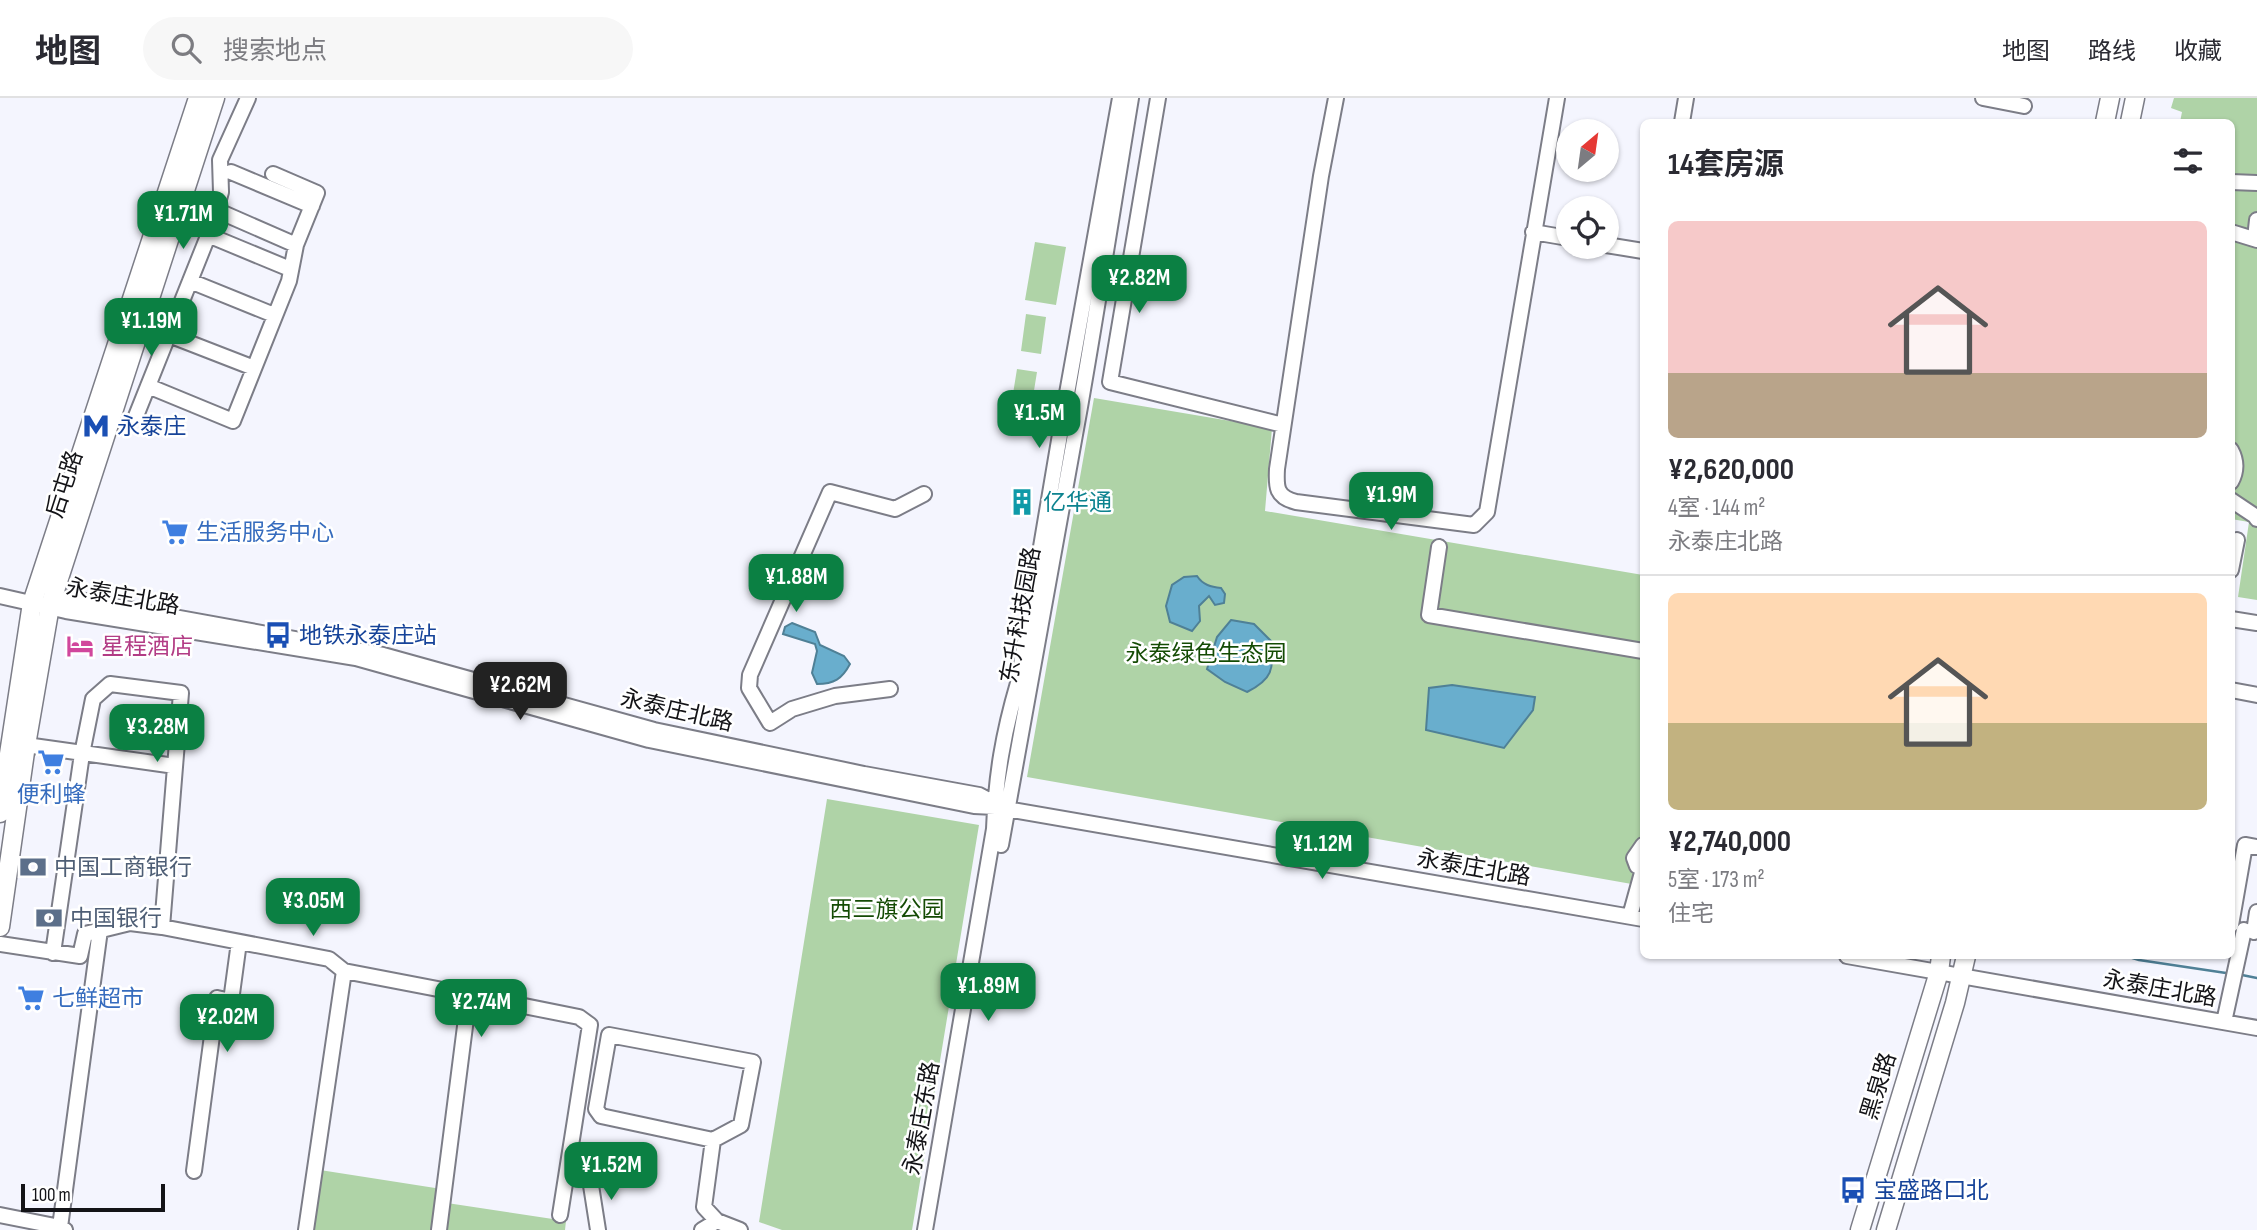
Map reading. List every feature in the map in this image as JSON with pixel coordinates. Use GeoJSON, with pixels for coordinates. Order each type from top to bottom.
{"type":"FeatureCollection","features":[{"type":"Feature","properties":{"kind":"main road","name":"后屯路"},"geometry":{"type":"LineString","coordinates":[[0,813],[32,603],[198,98]]}},
{"type":"Feature","properties":{"kind":"main road","name":"后屯路"},"geometry":{"type":"LineString","coordinates":[[0,928],[26,745],[50,606],[215,98]]}},
{"type":"Feature","properties":{"kind":"main road"},"geometry":{"type":"LineString","coordinates":[[2106,119],[2110,98]]}},
{"type":"Feature","properties":{"kind":"main road"},"geometry":{"type":"LineString","coordinates":[[2131,119],[2135,98]]}},
{"type":"Feature","properties":{"kind":"main road"},"geometry":{"type":"LineString","coordinates":[[1886,1230],[1955,1003],[1965,959]]}},
{"type":"Feature","properties":{"kind":"main road","name":"黑泉路"},"geometry":{"type":"LineString","coordinates":[[1860,1230],[1940,964]]}},
{"type":"Feature","properties":{"kind":"street"},"geometry":{"type":"LineString","coordinates":[[136,416],[208,235],[221,192],[220,160],[248,98]]}},
{"type":"Feature","properties":{"kind":"street","name":"东升科技园路"},"geometry":{"type":"LineString","coordinates":[[999,807],[996,784],[1005,727],[1018,683],[1121,98]]}},
{"type":"Feature","properties":{"kind":"street","name":"东升科技园路"},"geometry":{"type":"LineString","coordinates":[[999,807],[1081,404],[1131,98]]}},
{"type":"Feature","properties":{"kind":"street"},"geometry":{"type":"LineString","coordinates":[[1158,98],[1110,382],[1283,425]]}},
{"type":"Feature","properties":{"kind":"street"},"geometry":{"type":"LineString","coordinates":[[1336,98],[1321,176],[1283,425],[1276,482],[1279,492],[1286,499],[1474,525],[1486,512],[1557,98]]}},
{"type":"Feature","properties":{"kind":"street"},"geometry":{"type":"LineString","coordinates":[[1682,119],[1686,98]]}},
{"type":"Feature","properties":{"kind":"street"},"geometry":{"type":"LineString","coordinates":[[1983,98],[2024,106]]}},
{"type":"Feature","properties":{"kind":"street"},"geometry":{"type":"LineString","coordinates":[[231,172],[312,206]]}},
{"type":"Feature","properties":{"kind":"street"},"geometry":{"type":"LineString","coordinates":[[148,386],[233,421],[289,281],[296,245],[317,193],[273,174]]}},
{"type":"Feature","properties":{"kind":"street"},"geometry":{"type":"LineString","coordinates":[[2235,182],[2257,183]]}},
{"type":"Feature","properties":{"kind":"street"},"geometry":{"type":"LineString","coordinates":[[216,210],[296,245]]}},
{"type":"Feature","properties":{"kind":"street"},"geometry":{"type":"LineString","coordinates":[[2235,233],[2256,239],[2257,220]]}},
{"type":"Feature","properties":{"kind":"street"},"geometry":{"type":"LineString","coordinates":[[1534,232],[1556,236]]}},
{"type":"Feature","properties":{"kind":"street"},"geometry":{"type":"LineString","coordinates":[[208,235],[290,269]]}},
{"type":"Feature","properties":{"kind":"street"},"geometry":{"type":"LineString","coordinates":[[1619,247],[1640,251]]}},
{"type":"Feature","properties":{"kind":"street"},"geometry":{"type":"LineString","coordinates":[[190,282],[274,315]]}},
{"type":"Feature","properties":{"kind":"street"},"geometry":{"type":"LineString","coordinates":[[169,335],[254,368]]}},
{"type":"Feature","properties":{"kind":"street"},"geometry":{"type":"LineString","coordinates":[[890,689],[835,696],[792,709],[769,723],[749,688],[750,675],[830,492],[895,509],[924,494]]}},
{"type":"Feature","properties":{"kind":"street"},"geometry":{"type":"LineString","coordinates":[[2235,503],[2257,519]]}},
{"type":"Feature","properties":{"kind":"street"},"geometry":{"type":"LineString","coordinates":[[2235,550],[2237,540]]}},
{"type":"Feature","properties":{"kind":"street"},"geometry":{"type":"LineString","coordinates":[[1439,547],[1429,615],[1640,650]]}},
{"type":"Feature","properties":{"kind":"street","name":"永泰庄北路"},"geometry":{"type":"LineString","coordinates":[[0,596],[66,611],[356,658],[649,740],[961,804],[999,807],[1636,918]]}},
{"type":"Feature","properties":{"kind":"street"},"geometry":{"type":"LineString","coordinates":[[2235,620],[2257,623]]}},
{"type":"Feature","properties":{"kind":"street"},"geometry":{"type":"LineString","coordinates":[[53,953],[82,754],[93,699],[110,684],[181,694],[162,927]]}},
{"type":"Feature","properties":{"kind":"street"},"geometry":{"type":"LineString","coordinates":[[2235,691],[2257,695]]}},
{"type":"Feature","properties":{"kind":"street"},"geometry":{"type":"LineString","coordinates":[[26,745],[175,766]]}},
{"type":"Feature","properties":{"kind":"street","name":"永泰庄东路"},"geometry":{"type":"LineString","coordinates":[[925,1230],[999,807]]}},
{"type":"Feature","properties":{"kind":"street","name":"永泰庄东路"},"geometry":{"type":"LineString","coordinates":[[933,1230],[999,807]]}},
{"type":"Feature","properties":{"kind":"street"},"geometry":{"type":"LineString","coordinates":[[2224,1022],[2243,929],[2245,845],[2257,847]]}},
{"type":"Feature","properties":{"kind":"street"},"geometry":{"type":"LineString","coordinates":[[1640,849],[1634,858],[1640,868]]}},
{"type":"Feature","properties":{"kind":"street"},"geometry":{"type":"LineString","coordinates":[[1636,918],[1640,890]]}},
{"type":"Feature","properties":{"kind":"street"},"geometry":{"type":"LineString","coordinates":[[2243,929],[2257,912]]}},
{"type":"Feature","properties":{"kind":"street"},"geometry":{"type":"LineString","coordinates":[[0,944],[80,956],[85,934],[130,923],[162,927],[329,959],[344,971],[579,1017],[590,1025],[560,1215]]}},
{"type":"Feature","properties":{"kind":"street"},"geometry":{"type":"LineString","coordinates":[[0,1215],[62,1228],[100,930]]}},
{"type":"Feature","properties":{"kind":"street"},"geometry":{"type":"LineString","coordinates":[[194,1171],[216,998],[231,1001],[239,942]]}},
{"type":"Feature","properties":{"kind":"street","name":"永泰庄北路"},"geometry":{"type":"LineString","coordinates":[[1884,959],[1940,964],[1962,976],[2257,1028]]}},
{"type":"Feature","properties":{"kind":"street"},"geometry":{"type":"LineString","coordinates":[[306,1230],[344,971]]}},
{"type":"Feature","properties":{"kind":"street"},"geometry":{"type":"LineString","coordinates":[[439,1230],[469,995]]}},
{"type":"Feature","properties":{"kind":"street"},"geometry":{"type":"LineString","coordinates":[[609,1035],[753,1062],[741,1125],[713,1140],[601,1116],[596,1109],[609,1035]]}},
{"type":"Feature","properties":{"kind":"street"},"geometry":{"type":"LineString","coordinates":[[713,1140],[704,1207],[718,1221],[740,1230]]}},
{"type":"Feature","properties":{"kind":"street"},"geometry":{"type":"LineString","coordinates":[[590,1179],[598,1230]]}},
{"type":"Feature","properties":{"kind":"street"},"geometry":{"type":"LineString","coordinates":[[702,1230],[718,1221]]}},
{"type":"Feature","properties":{"kind":"green space"},"geometry":{"type":"Polygon","coordinates":[[[2174,98],[2257,98],[2257,600],[2238,597],[2249,522],[2235,520],[2235,119],[2181,119],[2182,112],[2171,108],[2174,98]]]}},
{"type":"Feature","properties":{"kind":"green space"},"geometry":{"type":"Polygon","coordinates":[[[1035,242],[1066,247],[1056,305],[1025,300],[1035,242]]]}},
{"type":"Feature","properties":{"kind":"green space"},"geometry":{"type":"Polygon","coordinates":[[[1026,314],[1046,317],[1041,354],[1021,351],[1026,314]]]}},
{"type":"Feature","properties":{"kind":"green space"},"geometry":{"type":"Polygon","coordinates":[[[1017,369],[1037,372],[1031,409],[1011,406],[1017,369]]]}},
{"type":"Feature","properties":{"kind":"green space","name":"永泰绿色生态园"},"geometry":{"type":"Polygon","coordinates":[[[1094,398],[1272,428],[1265,511],[1640,574],[1640,885],[1027,777],[1094,398]]]}},
{"type":"Feature","properties":{"kind":"green space","name":"西三旗公园"},"geometry":{"type":"Polygon","coordinates":[[[827,799],[979,825],[912,1230],[782,1230],[759,1222],[827,799]]]}},
{"type":"Feature","properties":{"kind":"green space"},"geometry":{"type":"Polygon","coordinates":[[[320,1170],[448,1190],[447,1203],[566,1221],[565,1230],[313,1230],[320,1170]]]}},
{"type":"Feature","properties":{"kind":"water"},"geometry":{"type":"Polygon","coordinates":[[[1197,576],[1207,585],[1221,588],[1225,594],[1224,603],[1215,605],[1209,596],[1199,606],[1200,621],[1192,631],[1170,622],[1166,606],[1172,585],[1184,577],[1197,576]]]}},
{"type":"Feature","properties":{"kind":"water"},"geometry":{"type":"Polygon","coordinates":[[[1231,620],[1254,624],[1272,642],[1270,673],[1262,683],[1247,692],[1225,682],[1207,669],[1217,637],[1231,620]]]}},
{"type":"Feature","properties":{"kind":"water"},"geometry":{"type":"Polygon","coordinates":[[[792,623],[815,632],[820,645],[844,656],[850,664],[841,677],[833,682],[817,684],[812,673],[817,651],[815,644],[783,634],[785,627],[792,623]]]}},
{"type":"Feature","properties":{"kind":"water"},"geometry":{"type":"Polygon","coordinates":[[[1452,685],[1535,697],[1533,710],[1504,748],[1426,730],[1429,688],[1452,685]]]}},
{"type":"Feature","properties":{"kind":"waterway"},"geometry":{"type":"LineString","coordinates":[[2136,959],[2226,973]]}},
{"type":"Feature","properties":{"kind":"waterway"},"geometry":{"type":"LineString","coordinates":[[2242,975],[2257,978]]}},
{"type":"Feature","properties":{"kind":"place","name":"永泰庄"},"geometry":{"type":"Point","coordinates":[96,426]}},
{"type":"Feature","properties":{"kind":"place","name":"亿华通"},"geometry":{"type":"Point","coordinates":[1022,502]}},
{"type":"Feature","properties":{"kind":"place","name":"生活服务中心"},"geometry":{"type":"Point","coordinates":[175,532]}},
{"type":"Feature","properties":{"kind":"place","name":"地铁永泰庄站"},"geometry":{"type":"Point","coordinates":[278,635]}},
{"type":"Feature","properties":{"kind":"place","name":"星程酒店"},"geometry":{"type":"Point","coordinates":[80,646]}},
{"type":"Feature","properties":{"kind":"place","name":"便利蜂"},"geometry":{"type":"Point","coordinates":[51,762]}},
{"type":"Feature","properties":{"kind":"place","name":"中国工商银行"},"geometry":{"type":"Point","coordinates":[33,867]}},
{"type":"Feature","properties":{"kind":"place","name":"中国银行"},"geometry":{"type":"Point","coordinates":[49,918]}},
{"type":"Feature","properties":{"kind":"place","name":"七鲜超市"},"geometry":{"type":"Point","coordinates":[31,998]}},
{"type":"Feature","properties":{"kind":"place","name":"宝盛路口北"},"geometry":{"type":"Point","coordinates":[1853,1190]}}]}
